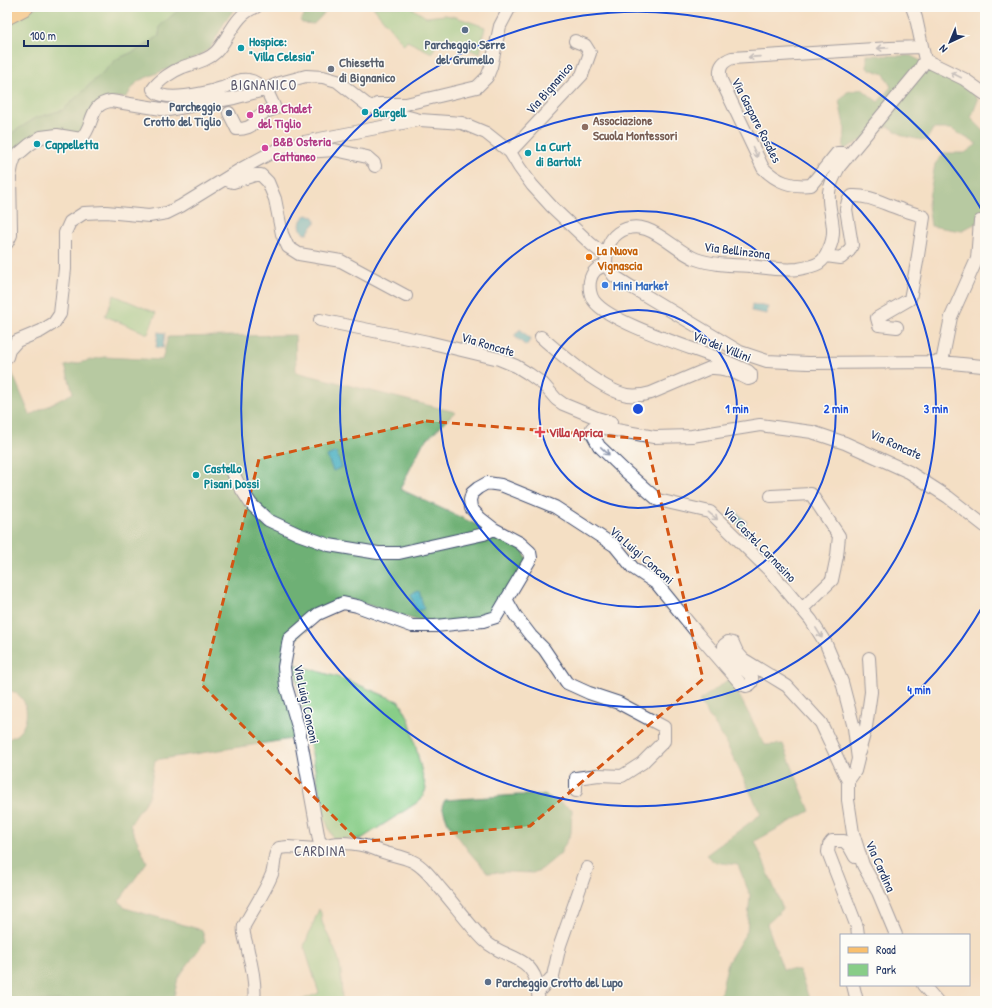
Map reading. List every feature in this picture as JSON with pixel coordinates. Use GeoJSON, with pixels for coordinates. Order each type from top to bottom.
{"type":"FeatureCollection","features":[{"type":"Feature","properties":{"kind":"main road"},"geometry":{"type":"LineString","coordinates":[[7,17],[26,7]]}},
{"type":"Feature","properties":{"kind":"street"},"geometry":{"type":"LineString","coordinates":[[229,113],[237,129],[242,129],[254,124],[256,118],[265,112],[274,109],[274,106],[265,89],[258,83],[247,80],[237,81],[223,88],[196,94],[169,97],[155,92],[153,89],[160,82],[181,68],[200,62],[215,53],[246,12],[256,7]]}},
{"type":"Feature","properties":{"kind":"street"},"geometry":{"type":"LineString","coordinates":[[366,104],[406,104],[478,87],[487,77],[491,67],[500,26],[510,7]]}},
{"type":"Feature","properties":{"kind":"street"},"geometry":{"type":"LineString","coordinates":[[897,327],[879,325],[878,318],[910,299],[918,262],[924,217],[862,195],[852,196],[848,201],[846,209],[852,245],[849,251],[841,258],[826,256],[832,243],[834,232],[829,193],[832,180],[847,158],[920,69],[925,60],[912,7]]}},
{"type":"Feature","properties":{"kind":"street","name":"Via Bignanico"},"geometry":{"type":"LineString","coordinates":[[510,152],[582,75],[590,53],[585,45],[575,41]]}},
{"type":"Feature","properties":{"kind":"street","name":"Via Gaspare Rosales"},"geometry":{"type":"LineString","coordinates":[[847,158],[843,153],[837,153],[811,186],[798,186],[779,180],[769,174],[763,168],[721,80],[719,73],[720,65],[732,58],[922,47]]}},
{"type":"Feature","properties":{"kind":"street"},"geometry":{"type":"LineString","coordinates":[[925,60],[964,79],[985,94]]}},
{"type":"Feature","properties":{"kind":"street"},"geometry":{"type":"LineString","coordinates":[[7,243],[11,235],[10,177],[15,157],[41,137],[50,135],[81,139],[85,135],[98,105],[104,102],[112,101],[168,110],[234,98],[306,76],[322,77],[337,81],[366,104],[377,109],[420,120],[462,123],[486,133],[510,152],[532,185],[606,261],[614,276],[740,352],[767,361],[808,363],[942,362],[982,366],[985,368]]}},
{"type":"Feature","properties":{"kind":"street"},"geometry":{"type":"LineString","coordinates":[[7,357],[9,350],[17,340],[41,331],[54,323],[60,314],[65,268],[65,233],[70,222],[84,214],[106,212],[149,216],[167,213],[278,149],[304,142],[420,120]]}},
{"type":"Feature","properties":{"kind":"street"},"geometry":{"type":"LineString","coordinates":[[304,142],[301,147],[304,152],[335,150],[367,156],[375,166]]}},
{"type":"Feature","properties":{"kind":"street"},"geometry":{"type":"LineString","coordinates":[[230,176],[228,179],[230,182],[256,175],[261,175],[268,182],[275,199],[282,234],[288,247],[299,254],[341,261],[406,296]]}},
{"type":"Feature","properties":{"kind":"street"},"geometry":{"type":"LineString","coordinates":[[942,362],[951,317],[977,259],[980,221]]}},
{"type":"Feature","properties":{"kind":"street","name":"Via Bellinzona"},"geometry":{"type":"LineString","coordinates":[[606,261],[608,246],[616,234],[628,228],[635,227],[649,230],[668,241],[688,256],[707,263],[800,269],[818,264],[826,256]]}},
{"type":"Feature","properties":{"kind":"street","name":"Via dei Villini"},"geometry":{"type":"LineString","coordinates":[[540,337],[579,369],[617,392],[628,395],[651,394],[710,368],[719,367],[727,369],[748,379],[751,378],[751,374],[748,372],[714,356],[619,320],[594,303],[589,286],[591,275],[606,261]]}},
{"type":"Feature","properties":{"kind":"street","name":"Via Roncate"},"geometry":{"type":"LineString","coordinates":[[320,320],[428,342],[499,359],[530,374],[543,384],[556,399],[563,404],[608,421],[655,431],[692,430],[759,420],[812,426],[847,438],[909,463],[933,477],[948,497]]}},
{"type":"Feature","properties":{"kind":"street","name":"Via Castel Carnasino"},"geometry":{"type":"LineString","coordinates":[[848,782],[855,771],[858,759],[854,728],[842,682],[826,644],[802,609],[771,572],[710,512],[658,500],[599,446],[592,433],[592,427],[597,426],[654,437],[692,436],[760,425],[812,432],[846,442],[909,472],[948,497],[982,523]]}},
{"type":"Feature","properties":{"kind":"street"},"geometry":{"type":"LineString","coordinates":[[233,473],[251,504],[268,520],[298,534],[329,545],[378,553],[399,553],[484,534],[494,529]]}},
{"type":"Feature","properties":{"kind":"street","name":"Via Luigi Conconi"},"geometry":{"type":"LineString","coordinates":[[324,846],[319,840],[299,730],[286,686],[284,667],[289,639],[318,614],[343,603],[357,606],[412,626],[435,626],[483,621],[496,617],[531,558],[530,552],[520,543],[494,529],[470,508],[472,494],[478,488],[487,483],[501,485],[555,507],[615,546],[633,568],[657,584],[741,684],[746,686],[749,685],[752,677],[724,650],[724,645],[728,642],[734,644],[737,652],[743,659],[787,686],[821,723],[848,782]]}},
{"type":"Feature","properties":{"kind":"street"},"geometry":{"type":"LineString","coordinates":[[771,496],[811,494],[840,536],[832,580],[802,609]]}},
{"type":"Feature","properties":{"kind":"street"},"geometry":{"type":"LineString","coordinates":[[506,599],[515,615],[531,636],[544,649],[567,683],[589,693],[619,703],[664,727],[664,741],[642,763],[622,776],[599,775],[576,778],[576,791]]}},
{"type":"Feature","properties":{"kind":"street"},"geometry":{"type":"LineString","coordinates":[[858,759],[866,727],[871,692],[869,658]]}},
{"type":"Feature","properties":{"kind":"street","name":"Via Cardina"},"geometry":{"type":"LineString","coordinates":[[848,782],[848,800],[853,834],[863,864],[882,903],[895,934]]}},
{"type":"Feature","properties":{"kind":"street"},"geometry":{"type":"LineString","coordinates":[[858,934],[857,927],[828,852],[829,845],[832,841],[844,841],[849,846],[882,903]]}},
{"type":"Feature","properties":{"kind":"street"},"geometry":{"type":"LineString","coordinates":[[254,1001],[255,990],[243,932],[244,926],[273,872],[276,850],[279,848],[288,847],[316,849],[329,844],[359,844],[412,861],[422,868],[494,949],[523,961],[533,972],[539,996]]}},
{"type":"Feature","properties":{"kind":"street"},"geometry":{"type":"LineString","coordinates":[[539,996],[553,976],[560,945],[587,868]]}},
{"type":"Feature","properties":{"kind":"street"},"geometry":{"type":"LineString","coordinates":[[853,986],[857,1001]]}},
{"type":"Feature","properties":{"kind":"street"},"geometry":{"type":"LineString","coordinates":[[924,986],[936,1001]]}},
{"type":"Feature","properties":{"kind":"highlighted area"},"geometry":{"type":"Polygon","coordinates":[[[426,421],[646,439],[703,679],[530,826],[359,842],[202,685],[259,459],[426,421]]]}},
{"type":"Feature","properties":{"kind":"green space"},"geometry":{"type":"Polygon","coordinates":[[[36,7],[182,7],[160,26],[159,36],[140,49],[117,59],[63,110],[36,118],[7,136],[7,23],[36,7]]]}},
{"type":"Feature","properties":{"kind":"green space"},"geometry":{"type":"Polygon","coordinates":[[[182,7],[239,7],[234,10],[226,20],[211,47],[201,55],[138,81],[125,98],[116,97],[80,132],[77,134],[55,131],[7,169],[7,136],[36,118],[63,110],[117,59],[140,49],[159,36],[160,26],[182,7]]]}},
{"type":"Feature","properties":{"kind":"green space"},"geometry":{"type":"Polygon","coordinates":[[[301,7],[330,7],[314,24],[302,23],[300,20],[304,16],[305,11],[301,7]]]}},
{"type":"Feature","properties":{"kind":"green space"},"geometry":{"type":"Polygon","coordinates":[[[373,7],[410,7],[426,17],[445,15],[456,17],[485,27],[480,54],[440,38],[432,53],[407,41],[404,45],[373,7]]]}},
{"type":"Feature","properties":{"kind":"green space"},"geometry":{"type":"Polygon","coordinates":[[[867,55],[911,56],[931,66],[964,79],[978,100],[971,118],[985,132],[985,216],[980,221],[961,231],[931,226],[928,204],[935,164],[944,153],[965,153],[977,144],[951,129],[933,129],[926,141],[903,136],[888,126],[843,150],[845,130],[839,101],[847,92],[862,89],[878,102],[891,87],[884,74],[867,68],[867,55]]]}},
{"type":"Feature","properties":{"kind":"green space"},"geometry":{"type":"Polygon","coordinates":[[[114,295],[156,313],[148,334],[105,316],[114,295]]]}},
{"type":"Feature","properties":{"kind":"green space"},"geometry":{"type":"Polygon","coordinates":[[[295,335],[296,372],[455,412],[423,443],[400,489],[522,546],[527,561],[490,616],[432,625],[349,599],[313,622],[284,651],[298,738],[155,760],[149,796],[130,825],[147,862],[119,901],[125,908],[202,930],[205,941],[178,978],[173,1001],[7,1001],[7,740],[21,730],[25,723],[26,709],[24,702],[15,692],[7,690],[7,373],[11,370],[30,415],[73,393],[65,366],[104,357],[162,360],[168,337],[295,335]]]}},
{"type":"Feature","properties":{"kind":"green space"},"geometry":{"type":"Polygon","coordinates":[[[294,664],[347,680],[400,702],[409,719],[426,789],[421,800],[361,839],[333,838],[325,819],[294,664]]]}},
{"type":"Feature","properties":{"kind":"green space"},"geometry":{"type":"Polygon","coordinates":[[[730,678],[765,745],[783,744],[810,811],[755,841],[783,909],[767,924],[783,969],[799,970],[810,1001],[719,1001],[728,962],[747,931],[750,895],[738,865],[714,862],[706,855],[761,814],[724,739],[699,701],[730,678]]]}},
{"type":"Feature","properties":{"kind":"green space"},"geometry":{"type":"Polygon","coordinates":[[[518,795],[544,795],[572,809],[571,833],[560,854],[542,869],[533,873],[488,873],[470,853],[448,823],[442,806],[445,800],[518,795]]]}},
{"type":"Feature","properties":{"kind":"green space"},"geometry":{"type":"Polygon","coordinates":[[[319,909],[322,922],[338,957],[341,971],[342,1001],[299,1001],[319,993],[304,946],[319,909]]]}},
{"type":"Feature","properties":{"kind":"water"},"geometry":{"type":"Polygon","coordinates":[[[307,215],[314,217],[316,222],[308,233],[304,234],[300,223],[302,218],[307,215]]]}},
{"type":"Feature","properties":{"kind":"water"},"geometry":{"type":"Polygon","coordinates":[[[752,304],[768,307],[767,314],[751,311],[752,304]]]}},
{"type":"Feature","properties":{"kind":"water"},"geometry":{"type":"Polygon","coordinates":[[[520,329],[531,339],[526,346],[514,336],[520,329]]]}},
{"type":"Feature","properties":{"kind":"water"},"geometry":{"type":"Polygon","coordinates":[[[158,332],[165,333],[163,348],[156,347],[158,332]]]}},
{"type":"Feature","properties":{"kind":"water"},"geometry":{"type":"Polygon","coordinates":[[[336,452],[342,467],[333,471],[327,456],[336,452]]]}},
{"type":"Feature","properties":{"kind":"water"},"geometry":{"type":"Polygon","coordinates":[[[736,511],[747,522],[741,528],[730,517],[736,511]]]}},
{"type":"Feature","properties":{"kind":"water"},"geometry":{"type":"Polygon","coordinates":[[[419,591],[424,609],[416,611],[411,594],[419,591]]]}},
{"type":"Feature","properties":{"kind":"place","name":"Parcheggio Serre del Grumello"},"geometry":{"type":"Point","coordinates":[465,30]}},
{"type":"Feature","properties":{"kind":"place","name":"Hospice: \"Villa Celesia\""},"geometry":{"type":"Point","coordinates":[241,48]}},
{"type":"Feature","properties":{"kind":"place","name":"Chiesetta di Bignanico"},"geometry":{"type":"Point","coordinates":[331,69]}},
{"type":"Feature","properties":{"kind":"place","name":"Burgell"},"geometry":{"type":"Point","coordinates":[365,112]}},
{"type":"Feature","properties":{"kind":"place","name":"Parcheggio Crotto del Tiglio"},"geometry":{"type":"Point","coordinates":[229,113]}},
{"type":"Feature","properties":{"kind":"place","name":"B&B Chalet del Tiglio"},"geometry":{"type":"Point","coordinates":[250,115]}},
{"type":"Feature","properties":{"kind":"place","name":"Associazione Scuola Montessori"},"geometry":{"type":"Point","coordinates":[585,127]}},
{"type":"Feature","properties":{"kind":"place","name":"Cappelletta"},"geometry":{"type":"Point","coordinates":[37,144]}},
{"type":"Feature","properties":{"kind":"place","name":"B&B Osteria Cattaneo"},"geometry":{"type":"Point","coordinates":[265,148]}},
{"type":"Feature","properties":{"kind":"place","name":"La Curt di Bartolt"},"geometry":{"type":"Point","coordinates":[528,153]}},
{"type":"Feature","properties":{"kind":"place","name":"La Nuova Vignascia"},"geometry":{"type":"Point","coordinates":[589,257]}},
{"type":"Feature","properties":{"kind":"place","name":"Mini Market"},"geometry":{"type":"Point","coordinates":[605,285]}},
{"type":"Feature","properties":{"kind":"place","name":"Villa Aprica"},"geometry":{"type":"Point","coordinates":[540,432]}},
{"type":"Feature","properties":{"kind":"place","name":"Castello Pisani Dossi"},"geometry":{"type":"Point","coordinates":[196,475]}},
{"type":"Feature","properties":{"kind":"place","name":"Parcheggio Crotto del Lupo"},"geometry":{"type":"Point","coordinates":[488,982]}},
{"type":"Feature","properties":{"kind":"district","name":"BIGNANICO"},"geometry":{"type":"Point","coordinates":[264,84]}},
{"type":"Feature","properties":{"kind":"district","name":"CARDINA"},"geometry":{"type":"Point","coordinates":[320,850]}}]}
